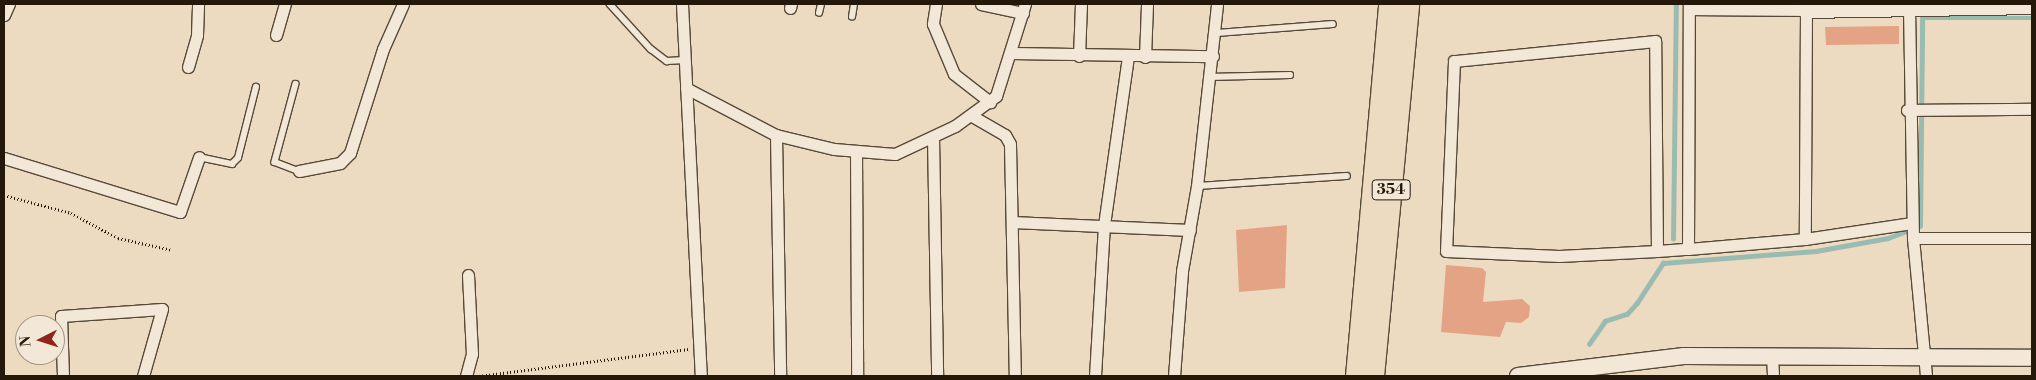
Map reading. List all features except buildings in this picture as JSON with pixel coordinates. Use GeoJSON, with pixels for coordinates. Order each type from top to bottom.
{"type":"FeatureCollection","features":[{"type":"Feature","properties":{"kind":"highway","name":"354"},"geometry":{"type":"LineString","coordinates":[[1356,376],[1388,4]]}},
{"type":"Feature","properties":{"kind":"highway","name":"354"},"geometry":{"type":"LineString","coordinates":[[1373,376],[1408,4]]}},
{"type":"Feature","properties":{"kind":"street"},"geometry":{"type":"LineString","coordinates":[[4,15],[9,4]]}},
{"type":"Feature","properties":{"kind":"street"},"geometry":{"type":"LineString","coordinates":[[188,67],[197,35],[198,4]]}},
{"type":"Feature","properties":{"kind":"street"},"geometry":{"type":"LineString","coordinates":[[276,35],[285,4]]}},
{"type":"Feature","properties":{"kind":"street"},"geometry":{"type":"LineString","coordinates":[[299,171],[340,163],[350,153],[383,49],[402,4]]}},
{"type":"Feature","properties":{"kind":"street"},"geometry":{"type":"LineString","coordinates":[[682,4],[686,60],[697,348],[701,376]]}},
{"type":"Feature","properties":{"kind":"street"},"geometry":{"type":"LineString","coordinates":[[936,4],[933,24],[954,74],[990,102]]}},
{"type":"Feature","properties":{"kind":"street"},"geometry":{"type":"LineString","coordinates":[[686,88],[776,134],[856,151],[895,154],[933,137],[972,116],[990,102],[1012,54],[1024,8],[981,4]]}},
{"type":"Feature","properties":{"kind":"street"},"geometry":{"type":"LineString","coordinates":[[1079,56],[1081,4]]}},
{"type":"Feature","properties":{"kind":"street"},"geometry":{"type":"LineString","coordinates":[[1145,57],[1147,4]]}},
{"type":"Feature","properties":{"kind":"street"},"geometry":{"type":"LineString","coordinates":[[1174,376],[1190,230],[1216,33],[1217,4]]}},
{"type":"Feature","properties":{"kind":"street"},"geometry":{"type":"LineString","coordinates":[[1688,249],[1689,6],[1909,8],[2032,6]]}},
{"type":"Feature","properties":{"kind":"street"},"geometry":{"type":"LineString","coordinates":[[1805,239],[1806,7]]}},
{"type":"Feature","properties":{"kind":"street"},"geometry":{"type":"LineString","coordinates":[[1909,8],[1907,110],[1912,223],[1926,376]]}},
{"type":"Feature","properties":{"kind":"street"},"geometry":{"type":"LineString","coordinates":[[1657,251],[1655,41],[1454,61],[1446,251],[1559,256],[1657,251],[1805,239],[1912,223]]}},
{"type":"Feature","properties":{"kind":"street"},"geometry":{"type":"LineString","coordinates":[[1012,54],[1128,57],[1213,56]]}},
{"type":"Feature","properties":{"kind":"street"},"geometry":{"type":"LineString","coordinates":[[1095,376],[1104,225],[1128,57]]}},
{"type":"Feature","properties":{"kind":"street"},"geometry":{"type":"LineString","coordinates":[[1907,110],[2032,109]]}},
{"type":"Feature","properties":{"kind":"street"},"geometry":{"type":"LineString","coordinates":[[972,116],[1009,139],[1015,376]]}},
{"type":"Feature","properties":{"kind":"street"},"geometry":{"type":"LineString","coordinates":[[776,134],[780,376]]}},
{"type":"Feature","properties":{"kind":"street"},"geometry":{"type":"LineString","coordinates":[[933,137],[937,376]]}},
{"type":"Feature","properties":{"kind":"street"},"geometry":{"type":"LineString","coordinates":[[856,151],[857,376]]}},
{"type":"Feature","properties":{"kind":"street"},"geometry":{"type":"LineString","coordinates":[[4,158],[180,212],[199,157]]}},
{"type":"Feature","properties":{"kind":"street"},"geometry":{"type":"LineString","coordinates":[[1012,222],[1190,230]]}},
{"type":"Feature","properties":{"kind":"street"},"geometry":{"type":"LineString","coordinates":[[1913,238],[2032,238]]}},
{"type":"Feature","properties":{"kind":"street"},"geometry":{"type":"LineString","coordinates":[[466,376],[472,354],[468,276]]}},
{"type":"Feature","properties":{"kind":"street"},"geometry":{"type":"LineString","coordinates":[[63,376],[61,316],[162,309],[143,376]]}},
{"type":"Feature","properties":{"kind":"street"},"geometry":{"type":"LineString","coordinates":[[1772,356],[1772,376]]}},
{"type":"Feature","properties":{"kind":"street"},"geometry":{"type":"LineString","coordinates":[[1520,376],[1629,360],[1772,356],[2032,358]]}},
{"type":"Feature","properties":{"kind":"lane"},"geometry":{"type":"LineString","coordinates":[[610,4],[659,55],[671,62],[686,60]]}},
{"type":"Feature","properties":{"kind":"lane"},"geometry":{"type":"LineString","coordinates":[[819,13],[821,4]]}},
{"type":"Feature","properties":{"kind":"lane"},"geometry":{"type":"LineString","coordinates":[[852,16],[854,4]]}},
{"type":"Feature","properties":{"kind":"lane"},"geometry":{"type":"LineString","coordinates":[[1216,33],[1333,24]]}},
{"type":"Feature","properties":{"kind":"lane"},"geometry":{"type":"LineString","coordinates":[[1209,77],[1290,75]]}},
{"type":"Feature","properties":{"kind":"lane"},"geometry":{"type":"LineString","coordinates":[[296,84],[275,162],[299,171]]}},
{"type":"Feature","properties":{"kind":"lane"},"geometry":{"type":"LineString","coordinates":[[199,157],[232,164],[238,158],[256,87]]}},
{"type":"Feature","properties":{"kind":"lane"},"geometry":{"type":"LineString","coordinates":[[1197,186],[1346,176]]}},
{"type":"Feature","properties":{"kind":"path"},"geometry":{"type":"LineString","coordinates":[[4,195],[71,213],[118,238],[172,250]]}},
{"type":"Feature","properties":{"kind":"path"},"geometry":{"type":"LineString","coordinates":[[479,376],[697,348]]}},
{"type":"Feature","properties":{"kind":"waterway"},"geometry":{"type":"LineString","coordinates":[[1673,239],[1676,4]]}},
{"type":"Feature","properties":{"kind":"waterway"},"geometry":{"type":"LineString","coordinates":[[1589,344],[1605,321],[1627,314],[1637,303],[1663,263],[1816,251],[1888,238],[1920,226],[1922,18],[2032,18]]}}]}
